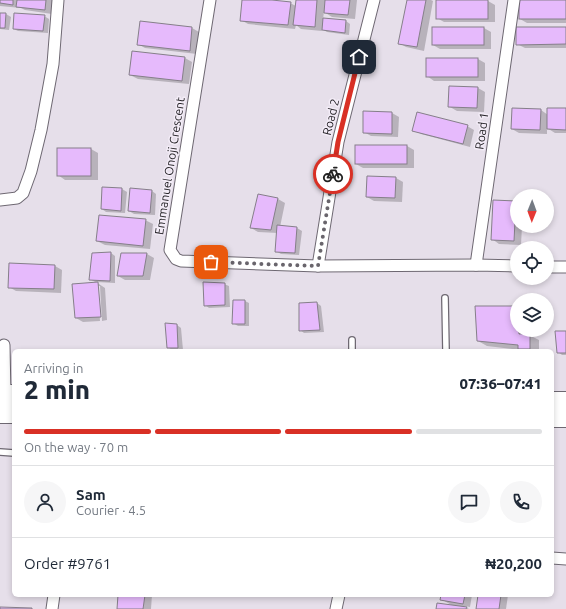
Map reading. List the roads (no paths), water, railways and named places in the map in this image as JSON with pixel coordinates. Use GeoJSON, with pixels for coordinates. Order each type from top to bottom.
{"type":"FeatureCollection","features":[{"type":"Feature","properties":{"kind":"highway"},"geometry":{"type":"LineString","coordinates":[[5,399],[12,410]]}},
{"type":"Feature","properties":{"kind":"highway"},"geometry":{"type":"LineString","coordinates":[[554,402],[566,402]]}},
{"type":"Feature","properties":{"kind":"highway"},"geometry":{"type":"LineString","coordinates":[[554,417],[566,417]]}},
{"type":"Feature","properties":{"kind":"street"},"geometry":{"type":"LineString","coordinates":[[0,200],[17,198],[23,192],[31,171],[41,130],[53,64],[58,0]]}},
{"type":"Feature","properties":{"kind":"street","name":"Emmanuel Onoji Crescent"},"geometry":{"type":"LineString","coordinates":[[210,0],[170,250],[176,259],[181,261],[318,266],[510,266]]}},
{"type":"Feature","properties":{"kind":"street","name":"Road 2"},"geometry":{"type":"LineString","coordinates":[[318,266],[338,142],[374,0]]}},
{"type":"Feature","properties":{"kind":"street","name":"Road 1"},"geometry":{"type":"LineString","coordinates":[[476,265],[514,0]]}},
{"type":"Feature","properties":{"kind":"street"},"geometry":{"type":"LineString","coordinates":[[554,267],[566,267]]}},
{"type":"Feature","properties":{"kind":"street"},"geometry":{"type":"LineString","coordinates":[[4,345],[5,399]]}},
{"type":"Feature","properties":{"kind":"street"},"geometry":{"type":"LineString","coordinates":[[554,558],[566,559]]}},
{"type":"Feature","properties":{"kind":"street"},"geometry":{"type":"LineString","coordinates":[[52,609],[54,597]]}},
{"type":"Feature","properties":{"kind":"street"},"geometry":{"type":"LineString","coordinates":[[336,609],[339,597]]}},
{"type":"Feature","properties":{"kind":"lane"},"geometry":{"type":"LineString","coordinates":[[445,298],[446,349]]}},
{"type":"Feature","properties":{"kind":"lane"},"geometry":{"type":"LineString","coordinates":[[352,340],[352,349]]}},
{"type":"Feature","properties":{"kind":"lane"},"geometry":{"type":"LineString","coordinates":[[0,452],[12,453]]}}]}
